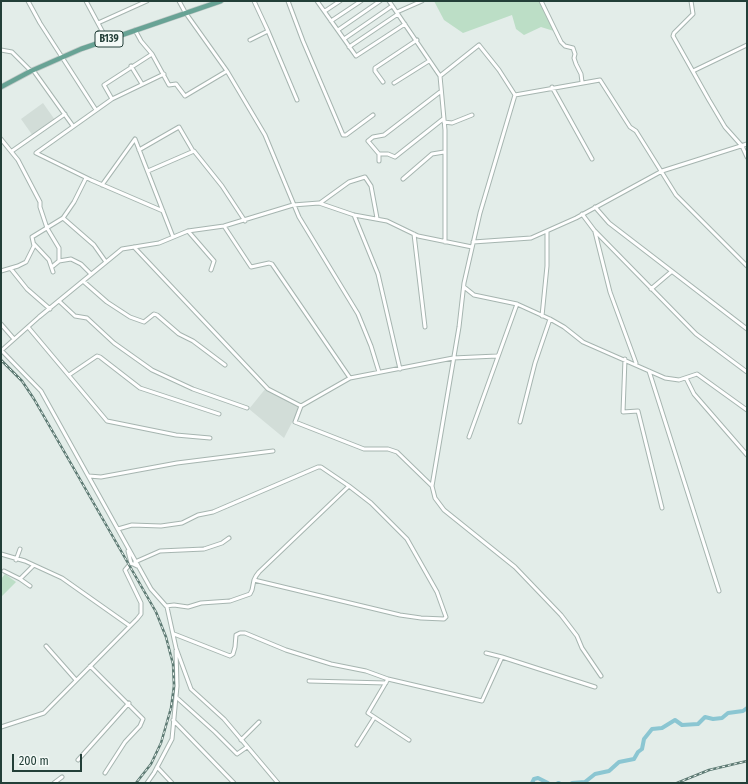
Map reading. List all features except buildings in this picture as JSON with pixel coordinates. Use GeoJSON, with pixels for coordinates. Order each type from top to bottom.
{"type":"FeatureCollection","features":[{"type":"Feature","properties":{"kind":"main road","name":"B139"},"geometry":{"type":"LineString","coordinates":[[1,87],[32,70],[61,57],[185,12],[221,1]]}},
{"type":"Feature","properties":{"kind":"street"},"geometry":{"type":"LineString","coordinates":[[28,1],[61,57],[96,110]]}},
{"type":"Feature","properties":{"kind":"street"},"geometry":{"type":"LineString","coordinates":[[86,1],[107,40]]}},
{"type":"Feature","properties":{"kind":"street"},"geometry":{"type":"LineString","coordinates":[[98,23],[147,1]]}},
{"type":"Feature","properties":{"kind":"street"},"geometry":{"type":"LineString","coordinates":[[180,1],[185,12],[227,71],[265,135],[294,205],[358,314],[371,346],[379,372]]}},
{"type":"Feature","properties":{"kind":"street"},"geometry":{"type":"LineString","coordinates":[[254,1],[297,100]]}},
{"type":"Feature","properties":{"kind":"street"},"geometry":{"type":"LineString","coordinates":[[288,1],[302,42],[343,135],[346,135],[373,115]]}},
{"type":"Feature","properties":{"kind":"street"},"geometry":{"type":"LineString","coordinates":[[317,1],[357,56],[405,24]]}},
{"type":"Feature","properties":{"kind":"street"},"geometry":{"type":"LineString","coordinates":[[325,11],[340,1]]}},
{"type":"Feature","properties":{"kind":"street"},"geometry":{"type":"LineString","coordinates":[[331,21],[361,1]]}},
{"type":"Feature","properties":{"kind":"street"},"geometry":{"type":"LineString","coordinates":[[338,30],[380,1]]}},
{"type":"Feature","properties":{"kind":"street"},"geometry":{"type":"LineString","coordinates":[[389,1],[417,40],[440,76],[440,92],[444,121],[445,242]]}},
{"type":"Feature","properties":{"kind":"street"},"geometry":{"type":"LineString","coordinates":[[349,47],[397,13],[422,1]]}},
{"type":"Feature","properties":{"kind":"street"},"geometry":{"type":"LineString","coordinates":[[541,1],[561,42],[565,46],[573,48],[582,82]]}},
{"type":"Feature","properties":{"kind":"street"},"geometry":{"type":"LineString","coordinates":[[691,1],[693,14],[673,35],[676,43],[725,126],[742,146],[747,157]]}},
{"type":"Feature","properties":{"kind":"street"},"geometry":{"type":"LineString","coordinates":[[344,39],[392,6]]}},
{"type":"Feature","properties":{"kind":"street"},"geometry":{"type":"LineString","coordinates":[[135,30],[141,41],[152,54],[170,85],[176,84],[185,96],[227,71]]}},
{"type":"Feature","properties":{"kind":"street"},"geometry":{"type":"LineString","coordinates":[[250,40],[268,31]]}},
{"type":"Feature","properties":{"kind":"street"},"geometry":{"type":"LineString","coordinates":[[383,82],[375,71],[375,68],[417,40]]}},
{"type":"Feature","properties":{"kind":"street"},"geometry":{"type":"LineString","coordinates":[[440,76],[479,45],[499,70],[515,95],[473,242],[464,287],[432,486],[435,498],[444,510],[502,556],[561,615],[577,636],[582,648],[601,676]]}},
{"type":"Feature","properties":{"kind":"street"},"geometry":{"type":"LineString","coordinates":[[693,71],[747,45]]}},
{"type":"Feature","properties":{"kind":"street"},"geometry":{"type":"LineString","coordinates":[[1,50],[12,52],[32,70],[73,126]]}},
{"type":"Feature","properties":{"kind":"street"},"geometry":{"type":"LineString","coordinates":[[112,99],[104,85],[131,66],[152,54]]}},
{"type":"Feature","properties":{"kind":"street"},"geometry":{"type":"LineString","coordinates":[[394,83],[429,61]]}},
{"type":"Feature","properties":{"kind":"street"},"geometry":{"type":"LineString","coordinates":[[131,66],[142,84]]}},
{"type":"Feature","properties":{"kind":"street"},"geometry":{"type":"LineString","coordinates":[[163,211],[86,178],[36,153],[112,99],[164,74]]}},
{"type":"Feature","properties":{"kind":"street"},"geometry":{"type":"LineString","coordinates":[[515,95],[552,87],[600,80],[630,127],[636,131],[676,195],[688,209],[747,266]]}},
{"type":"Feature","properties":{"kind":"street"},"geometry":{"type":"LineString","coordinates":[[552,87],[592,159]]}},
{"type":"Feature","properties":{"kind":"street"},"geometry":{"type":"LineString","coordinates":[[379,161],[379,154],[368,141],[373,137],[384,135],[440,92]]}},
{"type":"Feature","properties":{"kind":"street"},"geometry":{"type":"LineString","coordinates":[[12,151],[65,114]]}},
{"type":"Feature","properties":{"kind":"street"},"geometry":{"type":"LineString","coordinates":[[444,121],[452,123],[472,115]]}},
{"type":"Feature","properties":{"kind":"street"},"geometry":{"type":"LineString","coordinates":[[379,154],[388,154],[395,157],[444,121]]}},
{"type":"Feature","properties":{"kind":"street"},"geometry":{"type":"LineString","coordinates":[[139,150],[179,127],[193,151],[222,186],[245,220]]}},
{"type":"Feature","properties":{"kind":"street"},"geometry":{"type":"LineString","coordinates":[[1,139],[9,150],[12,151],[40,202],[40,207],[47,228],[59,248],[59,261]]}},
{"type":"Feature","properties":{"kind":"street"},"geometry":{"type":"LineString","coordinates":[[102,185],[134,140],[148,171],[173,237]]}},
{"type":"Feature","properties":{"kind":"street"},"geometry":{"type":"LineString","coordinates":[[473,242],[531,238],[582,214],[662,172],[747,144]]}},
{"type":"Feature","properties":{"kind":"street"},"geometry":{"type":"LineString","coordinates":[[148,171],[193,151]]}},
{"type":"Feature","properties":{"kind":"street"},"geometry":{"type":"LineString","coordinates":[[403,179],[432,154],[444,152]]}},
{"type":"Feature","properties":{"kind":"street"},"geometry":{"type":"LineString","coordinates":[[319,203],[349,182],[365,177],[372,186],[377,218]]}},
{"type":"Feature","properties":{"kind":"street"},"geometry":{"type":"LineString","coordinates":[[1,271],[11,269],[26,262],[33,252],[34,244],[32,237],[62,218],[74,202],[86,178]]}},
{"type":"Feature","properties":{"kind":"street"},"geometry":{"type":"LineString","coordinates":[[147,783],[171,741],[176,697],[176,648],[174,634],[166,606],[151,589],[135,562],[41,391],[2,350],[118,252],[127,248],[154,244],[188,231],[224,226],[294,205],[319,203],[354,215],[377,218],[393,223],[414,234],[472,247]]}},
{"type":"Feature","properties":{"kind":"street"},"geometry":{"type":"LineString","coordinates":[[595,207],[609,223],[747,329]]}},
{"type":"Feature","properties":{"kind":"street"},"geometry":{"type":"LineString","coordinates":[[582,214],[594,230],[696,334],[747,372]]}},
{"type":"Feature","properties":{"kind":"street"},"geometry":{"type":"LineString","coordinates":[[354,215],[378,274],[400,369]]}},
{"type":"Feature","properties":{"kind":"street"},"geometry":{"type":"LineString","coordinates":[[62,218],[94,245],[106,262]]}},
{"type":"Feature","properties":{"kind":"street"},"geometry":{"type":"LineString","coordinates":[[224,226],[251,267],[269,263],[272,264],[350,378]]}},
{"type":"Feature","properties":{"kind":"street"},"geometry":{"type":"LineString","coordinates":[[594,230],[610,292],[636,363]]}},
{"type":"Feature","properties":{"kind":"street"},"geometry":{"type":"LineString","coordinates":[[188,231],[214,261],[211,270]]}},
{"type":"Feature","properties":{"kind":"street"},"geometry":{"type":"LineString","coordinates":[[542,316],[547,266],[547,231]]}},
{"type":"Feature","properties":{"kind":"street"},"geometry":{"type":"LineString","coordinates":[[414,234],[425,327]]}},
{"type":"Feature","properties":{"kind":"street"},"geometry":{"type":"LineString","coordinates":[[34,244],[53,266],[53,272]]}},
{"type":"Feature","properties":{"kind":"street"},"geometry":{"type":"LineString","coordinates":[[134,247],[268,389],[301,406]]}},
{"type":"Feature","properties":{"kind":"street"},"geometry":{"type":"LineString","coordinates":[[53,266],[59,261],[70,259],[81,264],[91,274]]}},
{"type":"Feature","properties":{"kind":"street"},"geometry":{"type":"LineString","coordinates":[[11,269],[27,289],[50,309]]}},
{"type":"Feature","properties":{"kind":"street"},"geometry":{"type":"LineString","coordinates":[[651,289],[671,272]]}},
{"type":"Feature","properties":{"kind":"street"},"geometry":{"type":"LineString","coordinates":[[83,281],[108,302],[130,317],[144,322],[153,315],[156,315],[179,334],[193,341],[225,365]]}},
{"type":"Feature","properties":{"kind":"street"},"geometry":{"type":"LineString","coordinates":[[464,287],[474,295],[517,304],[564,327],[583,342],[636,363],[649,371],[674,380],[697,374],[747,410]]}},
{"type":"Feature","properties":{"kind":"street"},"geometry":{"type":"LineString","coordinates":[[60,301],[75,316],[87,318],[114,343],[152,370],[193,389],[247,408]]}},
{"type":"Feature","properties":{"kind":"street"},"geometry":{"type":"LineString","coordinates":[[469,438],[497,356],[517,304]]}},
{"type":"Feature","properties":{"kind":"street"},"geometry":{"type":"LineString","coordinates":[[520,422],[535,363],[550,319]]}},
{"type":"Feature","properties":{"kind":"street"},"geometry":{"type":"LineString","coordinates":[[1,324],[14,339]]}},
{"type":"Feature","properties":{"kind":"street"},"geometry":{"type":"LineString","coordinates":[[28,327],[108,421],[176,435],[210,438]]}},
{"type":"Feature","properties":{"kind":"street"},"geometry":{"type":"LineString","coordinates":[[69,375],[97,356],[100,356],[140,388],[219,414]]}},
{"type":"Feature","properties":{"kind":"street"},"geometry":{"type":"LineString","coordinates":[[432,486],[397,452],[388,449],[364,449],[295,421],[301,406],[350,378],[453,358],[497,356]]}},
{"type":"Feature","properties":{"kind":"street"},"geometry":{"type":"LineString","coordinates":[[625,359],[623,412],[638,411],[662,508]]}},
{"type":"Feature","properties":{"kind":"street"},"geometry":{"type":"LineString","coordinates":[[649,371],[719,591]]}},
{"type":"Feature","properties":{"kind":"street"},"geometry":{"type":"LineString","coordinates":[[686,378],[694,394],[747,455]]}},
{"type":"Feature","properties":{"kind":"street"},"geometry":{"type":"LineString","coordinates":[[89,476],[102,477],[177,463],[273,451]]}},
{"type":"Feature","properties":{"kind":"street"},"geometry":{"type":"LineString","coordinates":[[118,529],[132,525],[161,526],[182,523],[198,515],[213,512],[319,467],[371,503],[407,539],[437,592],[446,618],[421,618],[400,615],[254,580]]}},
{"type":"Feature","properties":{"kind":"street"},"geometry":{"type":"LineString","coordinates":[[166,606],[174,604],[188,607],[201,603],[240,599],[251,593],[254,580],[259,572],[348,486]]}},
{"type":"Feature","properties":{"kind":"street"},"geometry":{"type":"LineString","coordinates":[[135,562],[160,551],[204,549],[222,543],[229,538]]}},
{"type":"Feature","properties":{"kind":"street"},"geometry":{"type":"LineString","coordinates":[[16,560],[20,549]]}},
{"type":"Feature","properties":{"kind":"street"},"geometry":{"type":"LineString","coordinates":[[128,549],[131,563]]}},
{"type":"Feature","properties":{"kind":"street"},"geometry":{"type":"LineString","coordinates":[[1,554],[16,560],[25,561],[70,583],[130,626]]}},
{"type":"Feature","properties":{"kind":"street"},"geometry":{"type":"LineString","coordinates":[[131,563],[138,566]]}},
{"type":"Feature","properties":{"kind":"street"},"geometry":{"type":"LineString","coordinates":[[1,727],[44,713],[140,614],[141,603],[126,574],[126,568],[131,563]]}},
{"type":"Feature","properties":{"kind":"street"},"geometry":{"type":"LineString","coordinates":[[20,579],[33,566]]}},
{"type":"Feature","properties":{"kind":"street"},"geometry":{"type":"LineString","coordinates":[[4,571],[30,586]]}},
{"type":"Feature","properties":{"kind":"street"},"geometry":{"type":"LineString","coordinates":[[174,634],[230,656],[233,654],[236,635],[240,633],[245,634],[286,650],[331,664],[366,671],[388,679],[482,701],[502,658]]}},
{"type":"Feature","properties":{"kind":"street"},"geometry":{"type":"LineString","coordinates":[[46,646],[76,680]]}},
{"type":"Feature","properties":{"kind":"street"},"geometry":{"type":"LineString","coordinates":[[176,648],[191,689],[224,720],[278,783]]}},
{"type":"Feature","properties":{"kind":"street"},"geometry":{"type":"LineString","coordinates":[[486,653],[595,687]]}},
{"type":"Feature","properties":{"kind":"street"},"geometry":{"type":"LineString","coordinates":[[90,666],[129,703],[143,721],[135,733],[125,742],[105,773]]}},
{"type":"Feature","properties":{"kind":"street"},"geometry":{"type":"LineString","coordinates":[[388,679],[368,712],[374,718],[408,740]]}},
{"type":"Feature","properties":{"kind":"street"},"geometry":{"type":"LineString","coordinates":[[309,681],[386,683]]}},
{"type":"Feature","properties":{"kind":"street"},"geometry":{"type":"LineString","coordinates":[[176,697],[237,754],[247,747]]}},
{"type":"Feature","properties":{"kind":"street"},"geometry":{"type":"LineString","coordinates":[[78,760],[129,703]]}},
{"type":"Feature","properties":{"kind":"street"},"geometry":{"type":"LineString","coordinates":[[357,745],[374,718]]}},
{"type":"Feature","properties":{"kind":"street"},"geometry":{"type":"LineString","coordinates":[[173,720],[234,783]]}},
{"type":"Feature","properties":{"kind":"street"},"geometry":{"type":"LineString","coordinates":[[241,740],[259,722]]}},
{"type":"Feature","properties":{"kind":"street"},"geometry":{"type":"LineString","coordinates":[[157,767],[172,783]]}},
{"type":"Feature","properties":{"kind":"street"},"geometry":{"type":"LineString","coordinates":[[54,783],[62,777]]}},
{"type":"Feature","properties":{"kind":"shaded area"},"geometry":{"type":"Polygon","coordinates":[[[43,103],[55,120],[33,136],[21,119],[43,103]]]}},
{"type":"Feature","properties":{"kind":"shaded area"},"geometry":{"type":"Polygon","coordinates":[[[266,388],[300,407],[284,438],[249,409],[266,388]]]}},
{"type":"Feature","properties":{"kind":"green space"},"geometry":{"type":"Polygon","coordinates":[[[434,1],[540,1],[557,32],[541,27],[524,35],[516,29],[512,15],[463,33],[444,20],[434,1]]]}},
{"type":"Feature","properties":{"kind":"green space"},"geometry":{"type":"Polygon","coordinates":[[[5,574],[16,582],[1,597],[1,579],[5,574]]]}},
{"type":"Feature","properties":{"kind":"waterway"},"geometry":{"type":"LineString","coordinates":[[572,783],[585,782],[595,774],[609,771],[619,762],[634,759],[638,752],[642,749],[644,739],[652,729],[662,728],[675,720],[682,725],[698,724],[705,717],[713,719],[722,718],[728,713],[743,711],[747,708]]}},
{"type":"Feature","properties":{"kind":"waterway"},"geometry":{"type":"LineString","coordinates":[[532,783],[534,779],[538,778],[548,783]]}},
{"type":"Feature","properties":{"kind":"railway"},"geometry":{"type":"LineString","coordinates":[[1,360],[22,381],[34,399],[156,612],[166,637],[173,664],[174,686],[171,708],[161,743],[151,764],[136,783]]}},
{"type":"Feature","properties":{"kind":"railway"},"geometry":{"type":"LineString","coordinates":[[677,783],[709,770],[747,761]]}}]}
